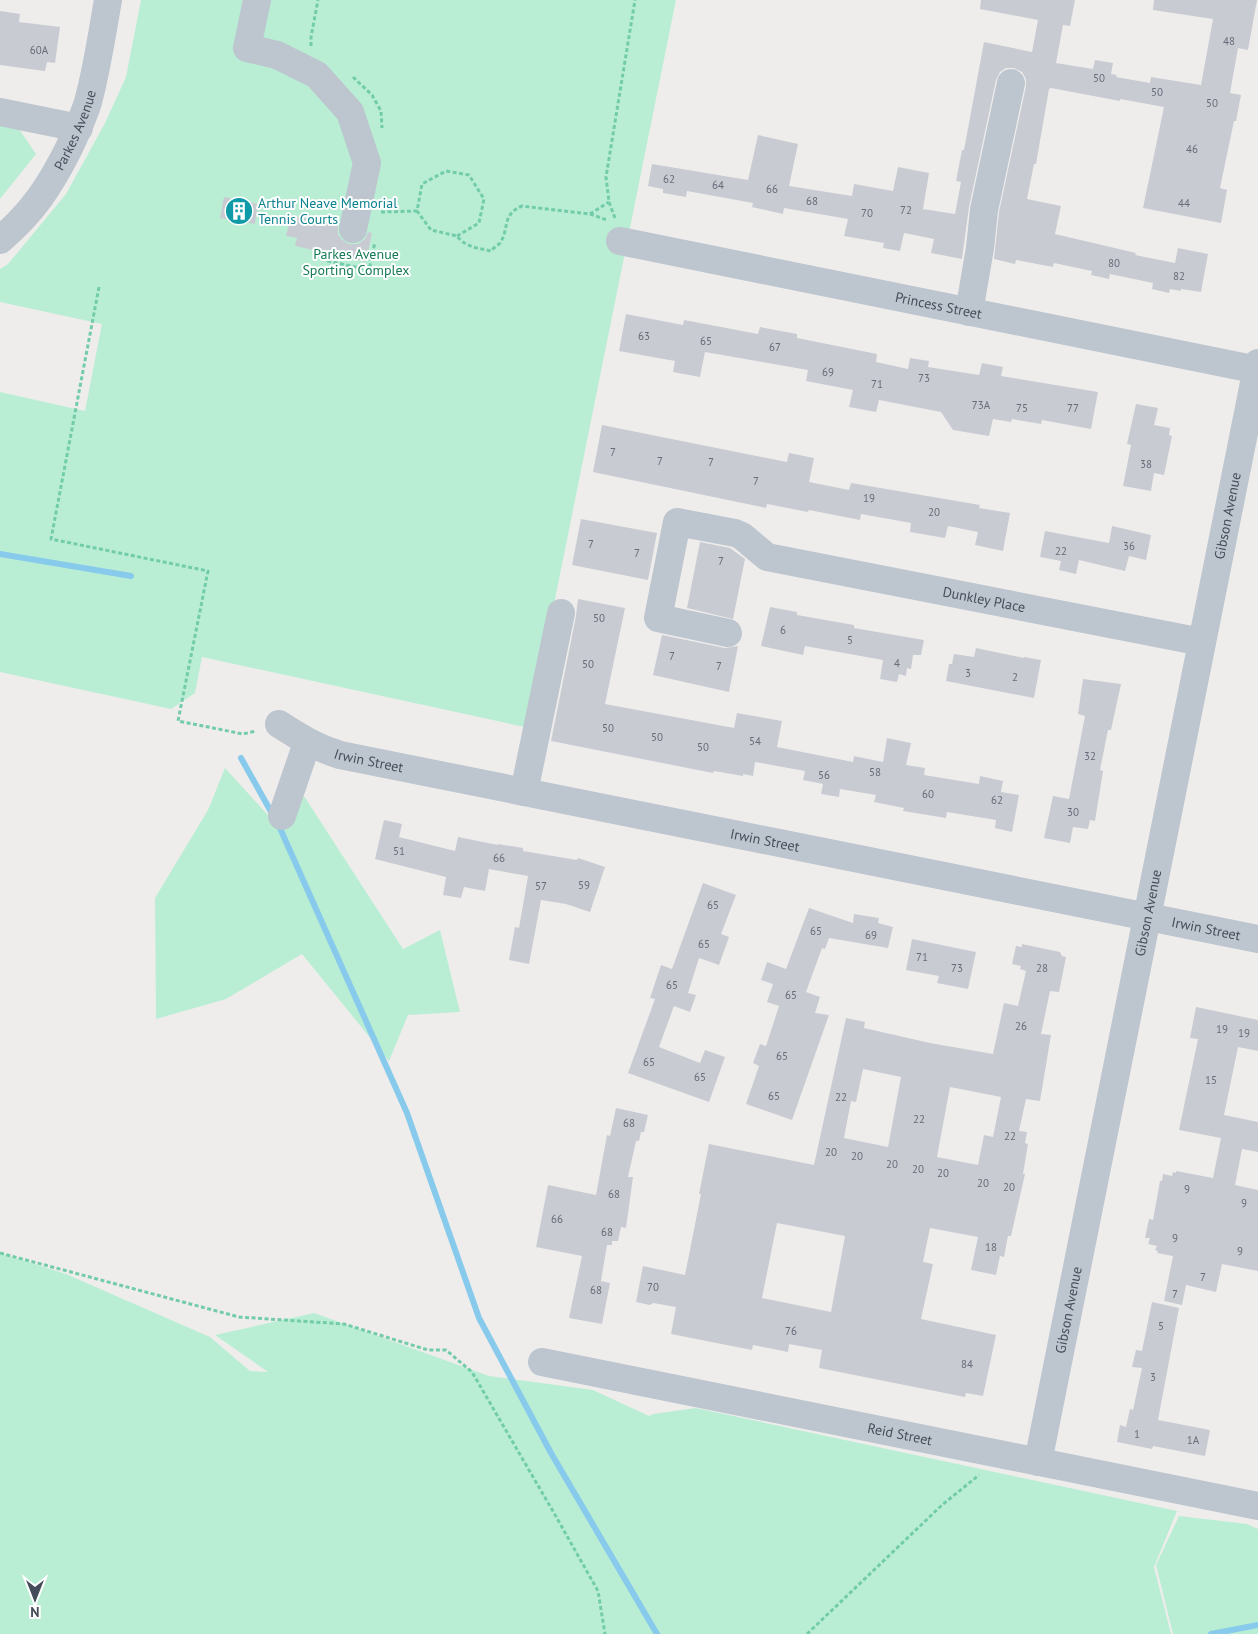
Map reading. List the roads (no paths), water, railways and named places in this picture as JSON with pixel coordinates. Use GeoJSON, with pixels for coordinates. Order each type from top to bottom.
{"type":"FeatureCollection","features":[{"type":"Feature","properties":{"kind":"street","name":"Parkes Avenue"},"geometry":{"type":"LineString","coordinates":[[0,240],[29,213],[45,192],[79,128],[88,102],[108,0]]}},
{"type":"Feature","properties":{"kind":"street"},"geometry":{"type":"LineString","coordinates":[[257,0],[247,48],[277,55],[317,75],[350,112],[367,163],[353,229]]}},
{"type":"Feature","properties":{"kind":"street"},"geometry":{"type":"LineString","coordinates":[[969,312],[980,248],[984,210],[1011,83]]}},
{"type":"Feature","properties":{"kind":"street"},"geometry":{"type":"LineString","coordinates":[[0,112],[79,128]]}},
{"type":"Feature","properties":{"kind":"street","name":"Princess Street"},"geometry":{"type":"LineString","coordinates":[[619,233],[969,312],[1258,368]]}},
{"type":"Feature","properties":{"kind":"street","name":"Gibson Avenue"},"geometry":{"type":"LineString","coordinates":[[1038,1462],[1258,368]]}},
{"type":"Feature","properties":{"kind":"street","name":"Dunkley Place"},"geometry":{"type":"LineString","coordinates":[[728,633],[658,618],[677,522],[735,533],[742,536],[767,557],[1202,642]]}},
{"type":"Feature","properties":{"kind":"street"},"geometry":{"type":"LineString","coordinates":[[524,792],[561,613]]}},
{"type":"Feature","properties":{"kind":"street","name":"Irwin Street"},"geometry":{"type":"LineString","coordinates":[[279,724],[307,743],[340,755],[1258,939]]}},
{"type":"Feature","properties":{"kind":"street"},"geometry":{"type":"LineString","coordinates":[[282,816],[307,743]]}},
{"type":"Feature","properties":{"kind":"street","name":"Reid Street"},"geometry":{"type":"LineString","coordinates":[[542,1362],[1258,1506]]}},
{"type":"Feature","properties":{"kind":"waterway"},"geometry":{"type":"LineString","coordinates":[[0,554],[131,576]]}},
{"type":"Feature","properties":{"kind":"waterway"},"geometry":{"type":"LineString","coordinates":[[241,758],[279,826],[407,1113],[479,1318],[551,1453],[657,1634]]}},
{"type":"Feature","properties":{"kind":"waterway"},"geometry":{"type":"LineString","coordinates":[[1211,1634],[1258,1625]]}},
{"type":"Feature","properties":{"kind":"place","name":"Arthur Neave Memorial Tennis Courts"},"geometry":{"type":"Point","coordinates":[239,211]}},
{"type":"Feature","properties":{"kind":"park label","name":"Parkes Avenue Sporting Complex"},"geometry":{"type":"Point","coordinates":[356,262]}}]}
